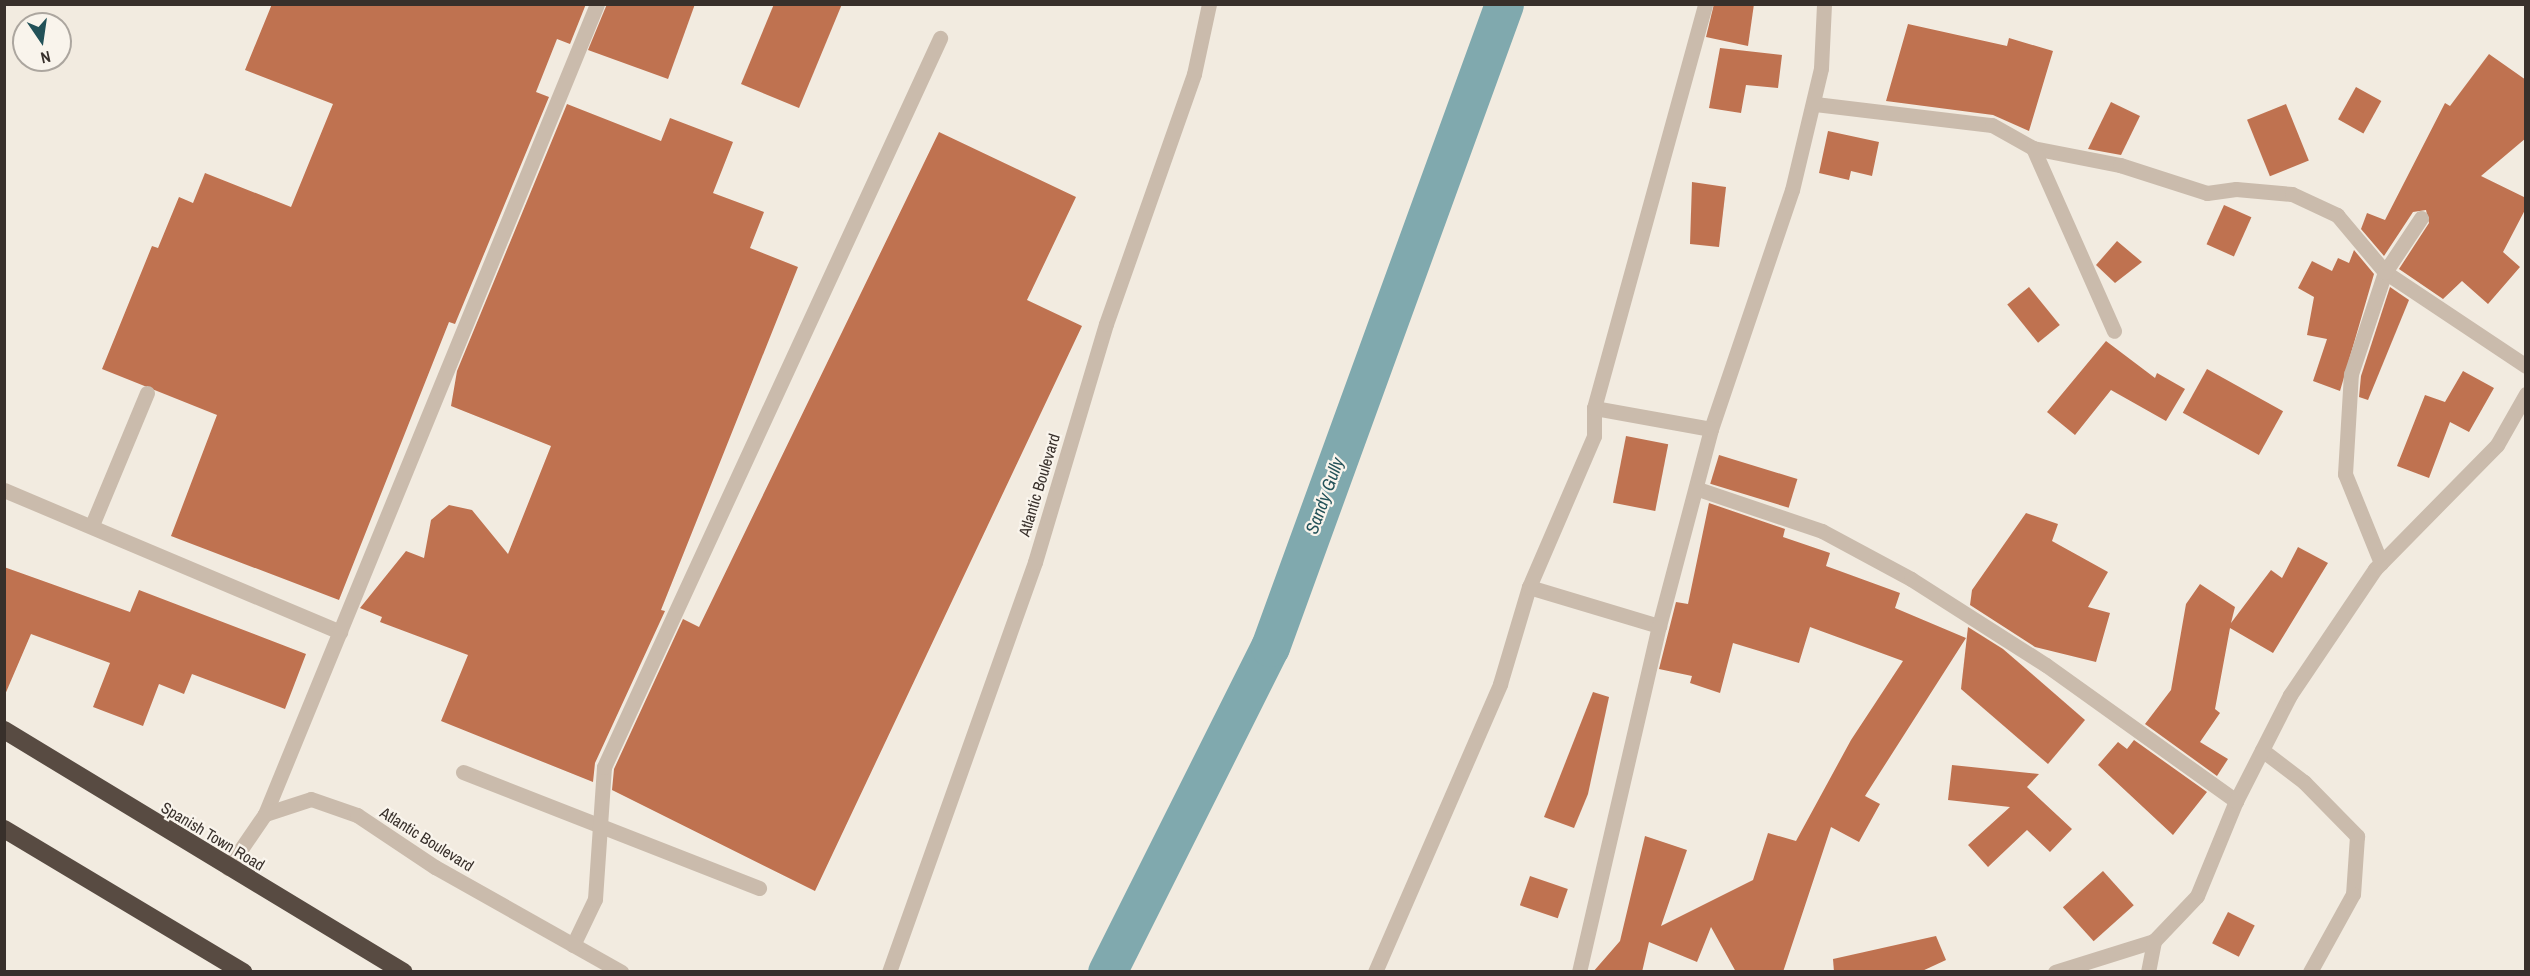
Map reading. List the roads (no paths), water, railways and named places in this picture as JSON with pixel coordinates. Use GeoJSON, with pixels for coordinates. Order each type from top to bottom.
{"type":"FeatureCollection","features":[{"type":"Feature","properties":{"kind":"highway","name":"Spanish Town Road"},"geometry":{"type":"LineString","coordinates":[[4,730],[228,868],[403,972]]}},
{"type":"Feature","properties":{"kind":"highway"},"geometry":{"type":"LineString","coordinates":[[4,829],[243,972]]}},
{"type":"Feature","properties":{"kind":"street"},"geometry":{"type":"LineString","coordinates":[[228,868],[265,814],[597,4]]}},
{"type":"Feature","properties":{"kind":"street","name":"Atlantic Boulevard"},"geometry":{"type":"LineString","coordinates":[[889,972],[1035,562],[1106,324],[1194,74],[1209,4]]}},
{"type":"Feature","properties":{"kind":"street"},"geometry":{"type":"LineString","coordinates":[[1375,972],[1500,684],[1529,587],[1594,436],[1594,408],[1705,4]]}},
{"type":"Feature","properties":{"kind":"street"},"geometry":{"type":"LineString","coordinates":[[1579,972],[1659,626],[1698,489],[1711,429],[1792,190],[1815,104],[1824,4]]}},
{"type":"Feature","properties":{"kind":"street"},"geometry":{"type":"LineString","coordinates":[[573,945],[596,900],[603,830],[604,767],[940,38]]}},
{"type":"Feature","properties":{"kind":"street"},"geometry":{"type":"LineString","coordinates":[[1815,104],[1992,124],[2033,148],[2120,165],[2207,193],[2236,189],[2292,194],[2337,214],[2385,272],[2526,366]]}},
{"type":"Feature","properties":{"kind":"street"},"geometry":{"type":"LineString","coordinates":[[2033,148],[2114,331]]}},
{"type":"Feature","properties":{"kind":"street"},"geometry":{"type":"LineString","coordinates":[[2381,563],[2344,474],[2351,374],[2385,272],[2421,219]]}},
{"type":"Feature","properties":{"kind":"street"},"geometry":{"type":"LineString","coordinates":[[92,525],[147,393]]}},
{"type":"Feature","properties":{"kind":"street"},"geometry":{"type":"LineString","coordinates":[[2055,972],[2154,941],[2197,896],[2236,801],[2290,695],[2381,563],[2497,445],[2526,394]]}},
{"type":"Feature","properties":{"kind":"street"},"geometry":{"type":"LineString","coordinates":[[1594,408],[1711,429]]}},
{"type":"Feature","properties":{"kind":"street"},"geometry":{"type":"LineString","coordinates":[[1698,489],[1822,531],[1911,579],[2046,665],[2236,801]]}},
{"type":"Feature","properties":{"kind":"street"},"geometry":{"type":"LineString","coordinates":[[4,490],[92,525],[340,632]]}},
{"type":"Feature","properties":{"kind":"street"},"geometry":{"type":"LineString","coordinates":[[1529,587],[1659,626]]}},
{"type":"Feature","properties":{"kind":"street"},"geometry":{"type":"LineString","coordinates":[[2262,750],[2304,782],[2357,836],[2353,894],[2310,972]]}},
{"type":"Feature","properties":{"kind":"street"},"geometry":{"type":"LineString","coordinates":[[463,772],[603,830],[759,888]]}},
{"type":"Feature","properties":{"kind":"street","name":"Atlantic Boulevard"},"geometry":{"type":"LineString","coordinates":[[265,814],[311,799],[357,815],[435,867],[621,972]]}},
{"type":"Feature","properties":{"kind":"street"},"geometry":{"type":"LineString","coordinates":[[2148,972],[2154,941]]}},
{"type":"Feature","properties":{"kind":"waterway","name":"Sandy Gully"},"geometry":{"type":"LineString","coordinates":[[1107,972],[1270,647],[1504,4]]}}]}
